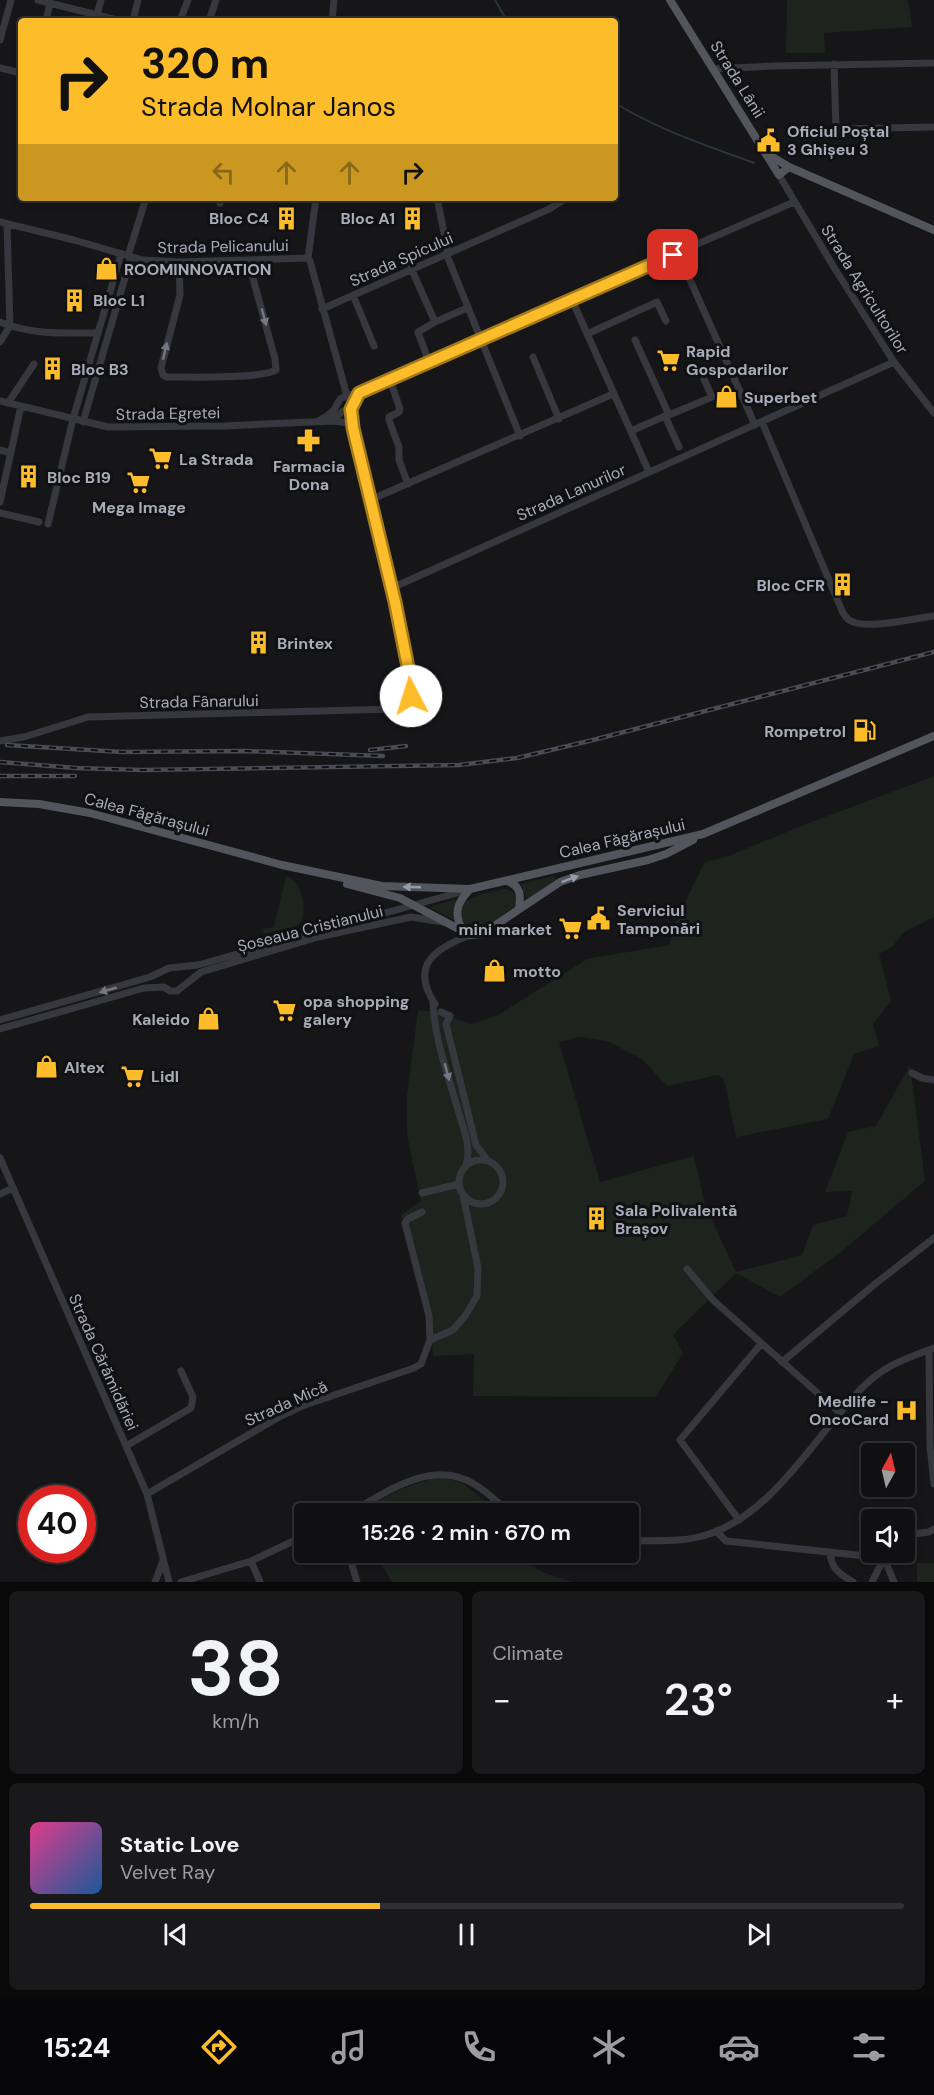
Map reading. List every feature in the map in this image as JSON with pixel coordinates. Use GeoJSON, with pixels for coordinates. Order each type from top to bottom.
{"type":"FeatureCollection","features":[{"type":"Feature","properties":{"kind":"main road","name":"Strada Lânii"},"geometry":{"type":"LineString","coordinates":[[670,0],[779,175]]}},
{"type":"Feature","properties":{"kind":"main road"},"geometry":{"type":"LineString","coordinates":[[766,153],[789,167],[934,230]]}},
{"type":"Feature","properties":{"kind":"main road"},"geometry":{"type":"LineString","coordinates":[[779,175],[789,167]]}},
{"type":"Feature","properties":{"kind":"main road","name":"Calea Făgărașului"},"geometry":{"type":"LineString","coordinates":[[0,802],[39,804],[90,813],[301,870],[382,886],[470,889],[703,834],[934,736]]}},
{"type":"Feature","properties":{"kind":"main road","name":"Calea Făgărașului"},"geometry":{"type":"LineString","coordinates":[[0,807],[19,804]]}},
{"type":"Feature","properties":{"kind":"main road"},"geometry":{"type":"LineString","coordinates":[[470,889],[457,907],[457,919],[467,933],[482,934],[550,888],[570,878],[666,854],[703,834]]}},
{"type":"Feature","properties":{"kind":"main road","name":"Calea Făgărașului"},"geometry":{"type":"LineString","coordinates":[[301,870],[310,875],[380,892],[417,905],[467,933]]}},
{"type":"Feature","properties":{"kind":"main road"},"geometry":{"type":"LineString","coordinates":[[507,881],[514,883],[519,890],[519,908]]}},
{"type":"Feature","properties":{"kind":"street"},"geometry":{"type":"LineString","coordinates":[[0,40],[11,0]]}},
{"type":"Feature","properties":{"kind":"street"},"geometry":{"type":"LineString","coordinates":[[38,0],[63,3],[88,17],[97,15],[109,18]]}},
{"type":"Feature","properties":{"kind":"street"},"geometry":{"type":"LineString","coordinates":[[97,15],[101,0]]}},
{"type":"Feature","properties":{"kind":"street"},"geometry":{"type":"LineString","coordinates":[[134,18],[138,0]]}},
{"type":"Feature","properties":{"kind":"street"},"geometry":{"type":"LineString","coordinates":[[210,18],[216,0]]}},
{"type":"Feature","properties":{"kind":"street"},"geometry":{"type":"LineString","coordinates":[[332,18],[334,0]]}},
{"type":"Feature","properties":{"kind":"street"},"geometry":{"type":"LineString","coordinates":[[181,18],[185,1]]}},
{"type":"Feature","properties":{"kind":"street"},"geometry":{"type":"LineString","coordinates":[[47,18],[50,3]]}},
{"type":"Feature","properties":{"kind":"street"},"geometry":{"type":"LineString","coordinates":[[714,69],[934,63]]}},
{"type":"Feature","properties":{"kind":"street"},"geometry":{"type":"LineString","coordinates":[[834,64],[836,129],[934,127]]}},
{"type":"Feature","properties":{"kind":"street"},"geometry":{"type":"LineString","coordinates":[[0,68],[18,72]]}},
{"type":"Feature","properties":{"kind":"street","name":"Strada Agricultorilor"},"geometry":{"type":"LineString","coordinates":[[779,175],[894,362],[934,413]]}},
{"type":"Feature","properties":{"kind":"street"},"geometry":{"type":"LineString","coordinates":[[48,524],[73,419],[98,333],[145,201]]}},
{"type":"Feature","properties":{"kind":"street"},"geometry":{"type":"LineString","coordinates":[[316,201],[308,258],[392,588]]}},
{"type":"Feature","properties":{"kind":"street"},"geometry":{"type":"LineString","coordinates":[[438,201],[447,253],[467,308],[520,436]]}},
{"type":"Feature","properties":{"kind":"street","name":"Strada Spicului"},"geometry":{"type":"LineString","coordinates":[[322,309],[549,209],[562,201]]}},
{"type":"Feature","properties":{"kind":"street"},"geometry":{"type":"LineString","coordinates":[[318,422],[327,416],[343,397],[390,380],[794,202]]}},
{"type":"Feature","properties":{"kind":"street"},"geometry":{"type":"LineString","coordinates":[[0,342],[10,326],[4,223]]}},
{"type":"Feature","properties":{"kind":"street","name":"Strada Pelicanului"},"geometry":{"type":"LineString","coordinates":[[4,223],[143,260],[179,262],[308,258]]}},
{"type":"Feature","properties":{"kind":"street"},"geometry":{"type":"LineString","coordinates":[[678,253],[759,423],[848,620],[874,624],[934,616]]}},
{"type":"Feature","properties":{"kind":"street"},"geometry":{"type":"LineString","coordinates":[[83,422],[127,255]]}},
{"type":"Feature","properties":{"kind":"street"},"geometry":{"type":"LineString","coordinates":[[179,262],[180,295],[161,368],[163,375],[167,377],[269,374],[276,370],[275,359],[248,260]]}},
{"type":"Feature","properties":{"kind":"street"},"geometry":{"type":"LineString","coordinates":[[411,268],[435,322]]}},
{"type":"Feature","properties":{"kind":"street"},"geometry":{"type":"LineString","coordinates":[[353,295],[374,346]]}},
{"type":"Feature","properties":{"kind":"street"},"geometry":{"type":"LineString","coordinates":[[572,300],[649,472]]}},
{"type":"Feature","properties":{"kind":"street"},"geometry":{"type":"LineString","coordinates":[[587,334],[657,302],[666,321]]}},
{"type":"Feature","properties":{"kind":"street"},"geometry":{"type":"LineString","coordinates":[[429,362],[418,332],[467,308]]}},
{"type":"Feature","properties":{"kind":"street"},"geometry":{"type":"LineString","coordinates":[[0,322],[48,333],[98,333]]}},
{"type":"Feature","properties":{"kind":"street"},"geometry":{"type":"LineString","coordinates":[[635,340],[679,447]]}},
{"type":"Feature","properties":{"kind":"street"},"geometry":{"type":"LineString","coordinates":[[533,357],[559,419]]}},
{"type":"Feature","properties":{"kind":"street","name":"Strada Lanurilor"},"geometry":{"type":"LineString","coordinates":[[392,588],[894,362]]}},
{"type":"Feature","properties":{"kind":"street"},"geometry":{"type":"LineString","coordinates":[[4,402],[34,364]]}},
{"type":"Feature","properties":{"kind":"street"},"geometry":{"type":"LineString","coordinates":[[390,380],[400,409],[389,420],[399,447],[399,460],[408,484]]}},
{"type":"Feature","properties":{"kind":"street"},"geometry":{"type":"LineString","coordinates":[[631,431],[712,397],[704,380]]}},
{"type":"Feature","properties":{"kind":"street"},"geometry":{"type":"LineString","coordinates":[[332,421],[348,409],[359,393]]}},
{"type":"Feature","properties":{"kind":"street"},"geometry":{"type":"LineString","coordinates":[[370,500],[613,394]]}},
{"type":"Feature","properties":{"kind":"street"},"geometry":{"type":"LineString","coordinates":[[343,397],[352,399],[348,409]]}},
{"type":"Feature","properties":{"kind":"street","name":"Strada Egretei"},"geometry":{"type":"LineString","coordinates":[[4,402],[97,426],[128,428],[332,421]]}},
{"type":"Feature","properties":{"kind":"street"},"geometry":{"type":"LineString","coordinates":[[0,502],[21,406]]}},
{"type":"Feature","properties":{"kind":"street"},"geometry":{"type":"LineString","coordinates":[[332,421],[351,425]]}},
{"type":"Feature","properties":{"kind":"street"},"geometry":{"type":"LineString","coordinates":[[0,450],[11,453]]}},
{"type":"Feature","properties":{"kind":"street"},"geometry":{"type":"LineString","coordinates":[[0,513],[39,522]]}},
{"type":"Feature","properties":{"kind":"street","name":"Strada Fânarului"},"geometry":{"type":"LineString","coordinates":[[0,741],[24,737],[88,717],[394,709],[411,696],[411,685],[392,588]]}},
{"type":"Feature","properties":{"kind":"street","name":"Șoseaua Cristianului"},"geometry":{"type":"LineString","coordinates":[[0,1020],[164,972],[169,968],[198,965],[470,889]]}},
{"type":"Feature","properties":{"kind":"street","name":"Șoseaua Cristianului"},"geometry":{"type":"LineString","coordinates":[[0,1029],[144,988],[164,987],[170,991],[177,991],[201,972],[318,937],[411,917],[447,921]]}},
{"type":"Feature","properties":{"kind":"street"},"geometry":{"type":"LineString","coordinates":[[463,1194],[470,1202],[477,1204],[492,1202],[502,1191],[503,1176],[500,1169],[488,1161],[476,1145],[446,1024],[425,982],[427,965],[437,951],[467,933]]}},
{"type":"Feature","properties":{"kind":"street"},"geometry":{"type":"LineString","coordinates":[[176,968],[184,974],[184,984]]}},
{"type":"Feature","properties":{"kind":"street"},"geometry":{"type":"LineString","coordinates":[[164,972],[161,980],[164,987]]}},
{"type":"Feature","properties":{"kind":"street"},"geometry":{"type":"LineString","coordinates":[[422,1212],[405,1223],[429,1316],[430,1340],[453,1330],[465,1316],[477,1296],[478,1268],[459,1184],[462,1170],[469,1157],[439,1041],[433,1015],[433,1002]]}},
{"type":"Feature","properties":{"kind":"street"},"geometry":{"type":"LineString","coordinates":[[441,1012],[450,1016],[446,1024]]}},
{"type":"Feature","properties":{"kind":"street"},"geometry":{"type":"LineString","coordinates":[[912,1073],[934,1080]]}},
{"type":"Feature","properties":{"kind":"street","name":"Strada Cărămidăriei"},"geometry":{"type":"LineString","coordinates":[[0,1158],[147,1494],[169,1582]]}},
{"type":"Feature","properties":{"kind":"street"},"geometry":{"type":"LineString","coordinates":[[466,1165],[480,1159],[488,1161]]}},
{"type":"Feature","properties":{"kind":"street"},"geometry":{"type":"LineString","coordinates":[[422,1193],[459,1184]]}},
{"type":"Feature","properties":{"kind":"street"},"geometry":{"type":"LineString","coordinates":[[0,1194],[13,1188]]}},
{"type":"Feature","properties":{"kind":"street"},"geometry":{"type":"LineString","coordinates":[[465,1212],[470,1202]]}},
{"type":"Feature","properties":{"kind":"street"},"geometry":{"type":"LineString","coordinates":[[782,1362],[934,1238]]}},
{"type":"Feature","properties":{"kind":"street"},"geometry":{"type":"LineString","coordinates":[[687,1269],[713,1300],[840,1413]]}},
{"type":"Feature","properties":{"kind":"street","name":"Strada Mică"},"geometry":{"type":"LineString","coordinates":[[147,1494],[287,1413],[414,1368],[421,1364],[430,1340]]}},
{"type":"Feature","properties":{"kind":"street"},"geometry":{"type":"LineString","coordinates":[[739,1520],[680,1440],[761,1344]]}},
{"type":"Feature","properties":{"kind":"street"},"geometry":{"type":"LineString","coordinates":[[639,1541],[681,1540],[716,1532],[739,1520],[778,1486],[872,1378],[892,1365],[932,1349],[930,1446],[934,1484]]}},
{"type":"Feature","properties":{"kind":"street"},"geometry":{"type":"LineString","coordinates":[[126,1446],[191,1408],[193,1397],[180,1371]]}},
{"type":"Feature","properties":{"kind":"street"},"geometry":{"type":"LineString","coordinates":[[369,1503],[414,1479],[434,1474],[461,1478],[475,1484],[498,1503]]}},
{"type":"Feature","properties":{"kind":"street"},"geometry":{"type":"LineString","coordinates":[[915,1533],[932,1531]]}},
{"type":"Feature","properties":{"kind":"street"},"geometry":{"type":"LineString","coordinates":[[716,1532],[726,1541],[861,1554]]}},
{"type":"Feature","properties":{"kind":"street"},"geometry":{"type":"LineString","coordinates":[[182,1582],[251,1561],[294,1541]]}},
{"type":"Feature","properties":{"kind":"street"},"geometry":{"type":"LineString","coordinates":[[830,1552],[832,1565],[838,1573],[853,1582]]}},
{"type":"Feature","properties":{"kind":"street"},"geometry":{"type":"LineString","coordinates":[[155,1582],[163,1558]]}},
{"type":"Feature","properties":{"kind":"street"},"geometry":{"type":"LineString","coordinates":[[251,1561],[260,1582]]}},
{"type":"Feature","properties":{"kind":"street"},"geometry":{"type":"LineString","coordinates":[[351,1563],[357,1582]]}},
{"type":"Feature","properties":{"kind":"street"},"geometry":{"type":"LineString","coordinates":[[872,1582],[881,1563]]}},
{"type":"Feature","properties":{"kind":"street"},"geometry":{"type":"LineString","coordinates":[[888,1563],[894,1582]]}},
{"type":"Feature","properties":{"kind":"shaded area"},"geometry":{"type":"Polygon","coordinates":[[[787,0],[908,0],[912,27],[824,33],[825,53],[786,53],[787,0]]]}},
{"type":"Feature","properties":{"kind":"shaded area"},"geometry":{"type":"Polygon","coordinates":[[[934,776],[934,917],[904,932],[892,947],[879,954],[891,1001],[873,1024],[879,1046],[854,1054],[828,1119],[736,1137],[724,1079],[718,1075],[667,1086],[642,1059],[607,1041],[579,1037],[559,1042],[600,1182],[694,1156],[705,1205],[736,1272],[802,1255],[813,1225],[847,1216],[852,1191],[825,1192],[848,1132],[876,1126],[910,1065],[925,1181],[842,1251],[780,1297],[736,1273],[673,1335],[683,1353],[656,1397],[473,1396],[474,1354],[433,1356],[430,1321],[401,1215],[421,1201],[407,1135],[407,1095],[418,1010],[436,1012],[471,1024],[498,1015],[587,959],[669,945],[677,918],[705,862],[726,857],[934,776]]]}},
{"type":"Feature","properties":{"kind":"shaded area"},"geometry":{"type":"Polygon","coordinates":[[[286,876],[294,881],[300,891],[304,904],[303,917],[296,926],[264,934],[263,929],[274,927],[286,876]]]}},
{"type":"Feature","properties":{"kind":"shaded area"},"geometry":{"type":"Polygon","coordinates":[[[554,876],[556,879],[527,900],[521,884],[554,876]]]}},
{"type":"Feature","properties":{"kind":"shaded area"},"geometry":{"type":"Polygon","coordinates":[[[506,889],[516,896],[515,906],[481,930],[472,930],[464,924],[460,910],[468,900],[506,889]]]}},
{"type":"Feature","properties":{"kind":"shaded area"},"geometry":{"type":"Polygon","coordinates":[[[456,899],[453,911],[455,921],[429,907],[456,899]]]}},
{"type":"Feature","properties":{"kind":"shaded area"},"geometry":{"type":"Polygon","coordinates":[[[442,1477],[463,1483],[487,1503],[375,1503],[400,1490],[442,1477]]]}},
{"type":"Feature","properties":{"kind":"shaded area"},"geometry":{"type":"Polygon","coordinates":[[[381,1563],[529,1563],[536,1569],[572,1582],[392,1582],[381,1563]]]}},
{"type":"Feature","properties":{"kind":"shaded area"},"geometry":{"type":"Polygon","coordinates":[[[917,1563],[934,1563],[934,1582],[917,1582],[917,1563]]]}},
{"type":"Feature","properties":{"kind":"waterway"},"geometry":{"type":"LineString","coordinates":[[495,0],[505,18]]}},
{"type":"Feature","properties":{"kind":"waterway"},"geometry":{"type":"LineString","coordinates":[[618,105],[665,129],[754,163]]}},
{"type":"Feature","properties":{"kind":"railway"},"geometry":{"type":"LineString","coordinates":[[0,762],[142,770],[459,765],[517,758],[589,741],[934,652]]}},
{"type":"Feature","properties":{"kind":"railway"},"geometry":{"type":"LineString","coordinates":[[7,745],[122,752],[244,751],[383,756]]}},
{"type":"Feature","properties":{"kind":"railway"},"geometry":{"type":"LineString","coordinates":[[370,750],[406,746]]}},
{"type":"Feature","properties":{"kind":"railway"},"geometry":{"type":"LineString","coordinates":[[0,776],[75,776]]}},
{"type":"Feature","properties":{"kind":"place","name":"Oficiul Poștal 3 Ghișeu 3"},"geometry":{"type":"Point","coordinates":[769,140]}},
{"type":"Feature","properties":{"kind":"place","name":"Bloc C4"},"geometry":{"type":"Point","coordinates":[287,218]}},
{"type":"Feature","properties":{"kind":"place","name":"Bloc A1"},"geometry":{"type":"Point","coordinates":[413,218]}},
{"type":"Feature","properties":{"kind":"place","name":"ROOMINNOVATION"},"geometry":{"type":"Point","coordinates":[106,269]}},
{"type":"Feature","properties":{"kind":"place","name":"Bloc L1"},"geometry":{"type":"Point","coordinates":[75,300]}},
{"type":"Feature","properties":{"kind":"place","name":"Rapid Gospodarilor"},"geometry":{"type":"Point","coordinates":[668,360]}},
{"type":"Feature","properties":{"kind":"place","name":"Bloc B3"},"geometry":{"type":"Point","coordinates":[53,369]}},
{"type":"Feature","properties":{"kind":"place","name":"Superbet"},"geometry":{"type":"Point","coordinates":[726,397]}},
{"type":"Feature","properties":{"kind":"place","name":"Farmacia Dona"},"geometry":{"type":"Point","coordinates":[309,441]}},
{"type":"Feature","properties":{"kind":"place","name":"La Strada"},"geometry":{"type":"Point","coordinates":[161,459]}},
{"type":"Feature","properties":{"kind":"place","name":"Bloc B19"},"geometry":{"type":"Point","coordinates":[29,477]}},
{"type":"Feature","properties":{"kind":"place","name":"Mega Image"},"geometry":{"type":"Point","coordinates":[139,482]}},
{"type":"Feature","properties":{"kind":"place","name":"Bloc CFR"},"geometry":{"type":"Point","coordinates":[843,585]}},
{"type":"Feature","properties":{"kind":"place","name":"Brintex"},"geometry":{"type":"Point","coordinates":[259,643]}},
{"type":"Feature","properties":{"kind":"place","name":"Rompetrol"},"geometry":{"type":"Point","coordinates":[864,731]}},
{"type":"Feature","properties":{"kind":"place","name":"Serviciul Tamponări"},"geometry":{"type":"Point","coordinates":[599,919]}},
{"type":"Feature","properties":{"kind":"place","name":"mini market"},"geometry":{"type":"Point","coordinates":[570,929]}},
{"type":"Feature","properties":{"kind":"place","name":"motto"},"geometry":{"type":"Point","coordinates":[495,971]}},
{"type":"Feature","properties":{"kind":"place","name":"opa shopping galery"},"geometry":{"type":"Point","coordinates":[285,1010]}},
{"type":"Feature","properties":{"kind":"place","name":"Kaleido"},"geometry":{"type":"Point","coordinates":[208,1019]}},
{"type":"Feature","properties":{"kind":"place","name":"Altex"},"geometry":{"type":"Point","coordinates":[46,1067]}},
{"type":"Feature","properties":{"kind":"place","name":"Lidl"},"geometry":{"type":"Point","coordinates":[133,1076]}},
{"type":"Feature","properties":{"kind":"place","name":"Sala Polivalentă Brașov"},"geometry":{"type":"Point","coordinates":[597,1219]}},
{"type":"Feature","properties":{"kind":"place","name":"Medlife - OncoCard"},"geometry":{"type":"Point","coordinates":[907,1410]}},
{"type":"Feature","properties":{"kind":"route"},"geometry":{"type":"LineString","coordinates":[[411,696],[409,672],[395,602],[353,428],[351,409],[359,393],[673,255]]}}]}
